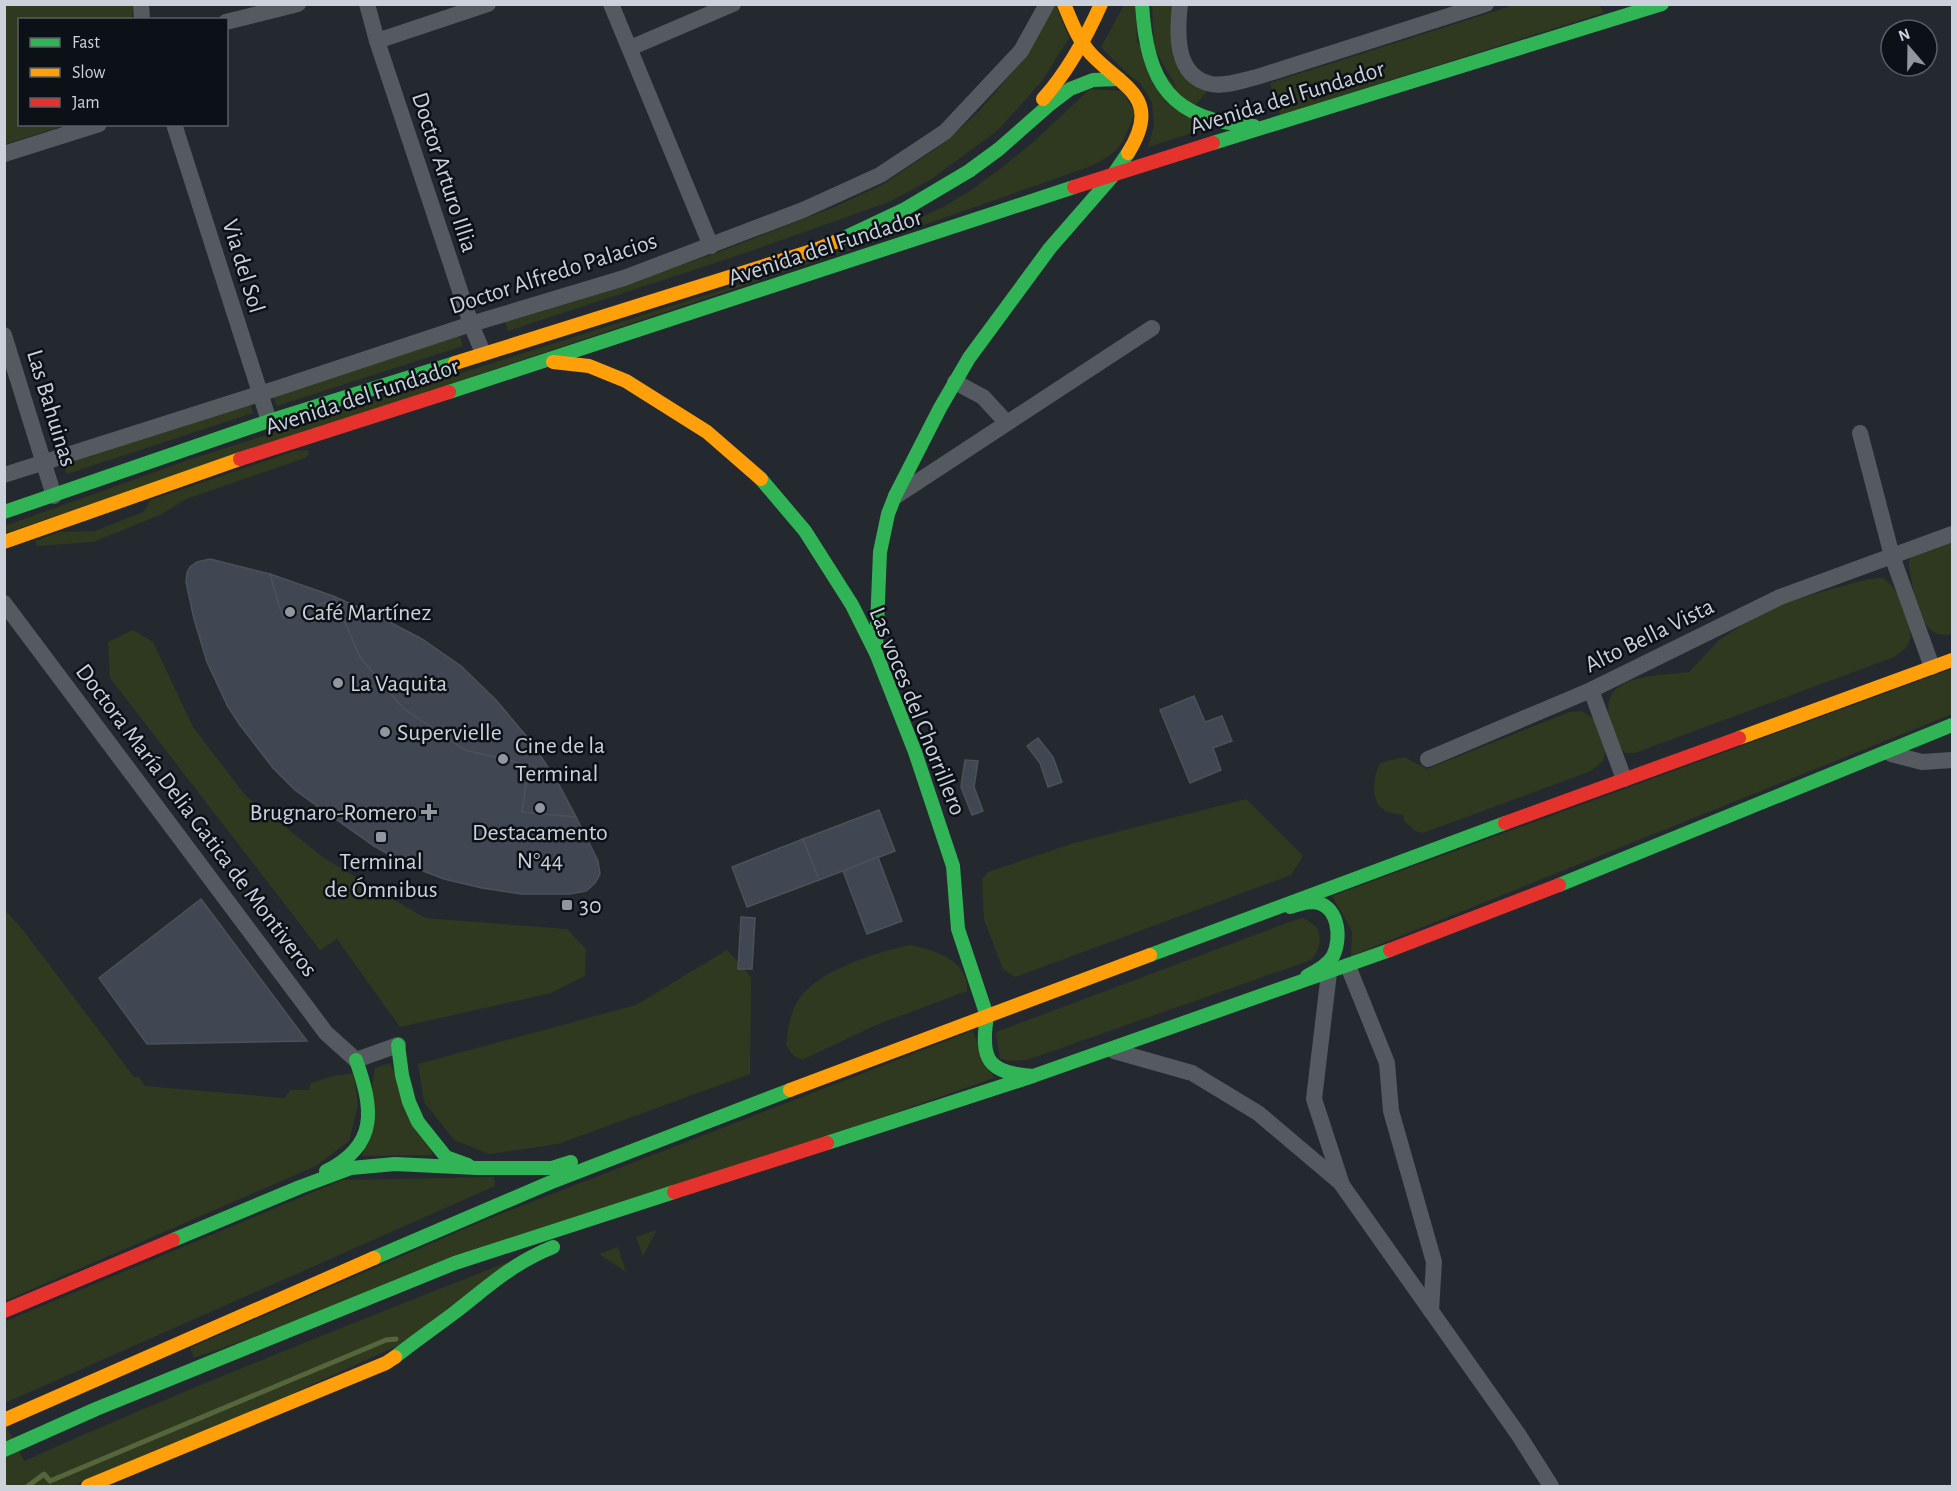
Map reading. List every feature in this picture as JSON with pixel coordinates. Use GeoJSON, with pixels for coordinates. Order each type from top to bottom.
{"type":"FeatureCollection","features":[{"type":"Feature","properties":{"kind":"main road"},"geometry":{"type":"LineString","coordinates":[[876,653],[880,549],[888,512],[895,496],[968,360],[1058,238],[1128,155],[1139,136],[1142,117],[1139,99],[1130,87],[1101,64],[1082,43],[1073,28],[1064,4]]}},
{"type":"Feature","properties":{"kind":"main road"},"geometry":{"type":"LineString","coordinates":[[989,157],[1053,89],[1082,43],[1101,4]]}},
{"type":"Feature","properties":{"kind":"main road"},"geometry":{"type":"LineString","coordinates":[[1142,4],[1144,41],[1149,62],[1161,86],[1175,99],[1192,112],[1214,121],[1234,126],[1274,125]]}},
{"type":"Feature","properties":{"kind":"main road","name":"Avenida del Fundador"},"geometry":{"type":"LineString","coordinates":[[4,542],[258,453],[547,361],[1112,175],[1662,4]]}},
{"type":"Feature","properties":{"kind":"main road"},"geometry":{"type":"LineString","coordinates":[[989,157],[1070,89],[1087,81],[1104,78],[1119,80]]}},
{"type":"Feature","properties":{"kind":"main road","name":"Avenida del Fundador"},"geometry":{"type":"LineString","coordinates":[[4,512],[268,421],[815,250],[854,235],[893,216],[989,157]]}},
{"type":"Feature","properties":{"kind":"main road","name":"Las voces del Chorrillero"},"geometry":{"type":"LineString","coordinates":[[547,361],[589,366],[626,381],[707,432],[762,480],[805,531],[852,605],[876,653],[915,752],[953,866],[958,929],[987,1016]]}},
{"type":"Feature","properties":{"kind":"main road"},"geometry":{"type":"LineString","coordinates":[[5,1420],[283,1296],[516,1197],[730,1113],[1623,779],[1953,660]]}},
{"type":"Feature","properties":{"kind":"main road"},"geometry":{"type":"LineString","coordinates":[[9,1448],[106,1404],[454,1263],[1033,1076],[1329,973],[1515,903],[1953,725]]}},
{"type":"Feature","properties":{"kind":"main road"},"geometry":{"type":"LineString","coordinates":[[1269,911],[1316,902],[1325,906],[1338,925],[1333,957],[1314,972],[1277,991]]}},
{"type":"Feature","properties":{"kind":"main road"},"geometry":{"type":"LineString","coordinates":[[987,1016],[983,1038],[992,1062],[1003,1072],[1033,1076]]}},
{"type":"Feature","properties":{"kind":"main road"},"geometry":{"type":"LineString","coordinates":[[398,1045],[408,1102],[418,1122],[446,1157],[477,1168]]}},
{"type":"Feature","properties":{"kind":"main road"},"geometry":{"type":"LineString","coordinates":[[300,1187],[349,1158],[362,1138],[369,1119],[370,1101],[356,1060]]}},
{"type":"Feature","properties":{"kind":"main road"},"geometry":{"type":"LineString","coordinates":[[4,1311],[351,1167],[395,1164],[477,1168],[552,1168],[730,1113]]}},
{"type":"Feature","properties":{"kind":"main road"},"geometry":{"type":"LineString","coordinates":[[88,1486],[386,1363],[454,1312],[497,1276],[532,1255],[806,1150]]}},
{"type":"Feature","properties":{"kind":"street"},"geometry":{"type":"LineString","coordinates":[[228,22],[298,4]]}},
{"type":"Feature","properties":{"kind":"street","name":"Doctor Arturo Illia"},"geometry":{"type":"LineString","coordinates":[[367,4],[377,41],[471,324],[483,353]]}},
{"type":"Feature","properties":{"kind":"street"},"geometry":{"type":"LineString","coordinates":[[377,41],[488,4]]}},
{"type":"Feature","properties":{"kind":"street"},"geometry":{"type":"LineString","coordinates":[[611,4],[711,246]]}},
{"type":"Feature","properties":{"kind":"street"},"geometry":{"type":"LineString","coordinates":[[630,48],[733,4]]}},
{"type":"Feature","properties":{"kind":"street","name":"Doctor Alfredo Palacios"},"geometry":{"type":"LineString","coordinates":[[4,475],[44,464],[471,324],[624,278],[803,210],[880,175],[945,132],[1021,51],[1047,4]]}},
{"type":"Feature","properties":{"kind":"street"},"geometry":{"type":"LineString","coordinates":[[1180,4],[1177,33],[1180,53],[1191,74],[1210,84],[1225,84],[1257,77],[1443,11],[1486,4]]}},
{"type":"Feature","properties":{"kind":"street"},"geometry":{"type":"LineString","coordinates":[[4,154],[93,126]]}},
{"type":"Feature","properties":{"kind":"street","name":"Via del Sol"},"geometry":{"type":"LineString","coordinates":[[175,126],[268,421]]}},
{"type":"Feature","properties":{"kind":"street"},"geometry":{"type":"LineString","coordinates":[[895,496],[1152,328]]}},
{"type":"Feature","properties":{"kind":"street","name":"Las Bahuinas"},"geometry":{"type":"LineString","coordinates":[[4,335],[54,496]]}},
{"type":"Feature","properties":{"kind":"street"},"geometry":{"type":"LineString","coordinates":[[955,382],[983,397],[1007,423]]}},
{"type":"Feature","properties":{"kind":"street"},"geometry":{"type":"LineString","coordinates":[[1860,432],[1892,556],[1932,667]]}},
{"type":"Feature","properties":{"kind":"street","name":"Alto Bella Vista"},"geometry":{"type":"LineString","coordinates":[[1428,759],[1591,690],[1780,597],[1953,534]]}},
{"type":"Feature","properties":{"kind":"street","name":"Doctora María Delia Gatica de Montiveros"},"geometry":{"type":"LineString","coordinates":[[4,603],[326,1033],[356,1060]]}},
{"type":"Feature","properties":{"kind":"street"},"geometry":{"type":"LineString","coordinates":[[1591,690],[1623,779]]}},
{"type":"Feature","properties":{"kind":"street"},"geometry":{"type":"LineString","coordinates":[[1884,753],[1922,762],[1953,760]]}},
{"type":"Feature","properties":{"kind":"street"},"geometry":{"type":"LineString","coordinates":[[1348,966],[1387,1063],[1391,1111],[1434,1262],[1431,1311]]}},
{"type":"Feature","properties":{"kind":"street"},"geometry":{"type":"LineString","coordinates":[[1329,973],[1314,1099],[1342,1185]]}},
{"type":"Feature","properties":{"kind":"street"},"geometry":{"type":"LineString","coordinates":[[356,1060],[398,1045]]}},
{"type":"Feature","properties":{"kind":"street"},"geometry":{"type":"LineString","coordinates":[[1108,1050],[1192,1073],[1258,1113],[1342,1185],[1518,1434],[1551,1486]]}},
{"type":"Feature","properties":{"kind":"green space"},"geometry":{"type":"Polygon","coordinates":[[[5,5],[133,5],[132,18],[18,18],[18,126],[64,126],[5,144],[5,5]]]}},
{"type":"Feature","properties":{"kind":"green space"},"geometry":{"type":"Polygon","coordinates":[[[1056,5],[1069,38],[1042,81],[997,131],[930,180],[889,202],[745,253],[508,331],[505,322],[714,254],[834,207],[882,185],[947,141],[980,110],[1024,59],[1056,5]]]}},
{"type":"Feature","properties":{"kind":"green space"},"geometry":{"type":"Polygon","coordinates":[[[1124,5],[1136,5],[1137,42],[1211,127],[1148,147],[1154,126],[1152,102],[1140,83],[1101,47],[1124,5]]]}},
{"type":"Feature","properties":{"kind":"green space"},"geometry":{"type":"Polygon","coordinates":[[[1152,5],[1173,5],[1172,44],[1176,63],[1186,79],[1208,90],[1194,107],[1183,98],[1154,49],[1152,5]]]}},
{"type":"Feature","properties":{"kind":"green space"},"geometry":{"type":"Polygon","coordinates":[[[1514,5],[1600,5],[1603,13],[1280,115],[1270,83],[1514,5]]]}},
{"type":"Feature","properties":{"kind":"green space"},"geometry":{"type":"Polygon","coordinates":[[[1090,89],[1122,91],[1135,112],[1123,140],[1114,152],[1088,167],[907,231],[5,533],[5,526],[188,460],[868,242],[945,206],[971,190],[1032,143],[1090,89]]]}},
{"type":"Feature","properties":{"kind":"green space"},"geometry":{"type":"Polygon","coordinates":[[[460,336],[463,346],[277,406],[273,396],[460,336]]]}},
{"type":"Feature","properties":{"kind":"green space"},"geometry":{"type":"Polygon","coordinates":[[[250,403],[253,413],[67,474],[64,464],[250,403]]]}},
{"type":"Feature","properties":{"kind":"green space"},"geometry":{"type":"Polygon","coordinates":[[[308,450],[309,454],[305,458],[186,499],[160,515],[93,542],[37,546],[35,541],[60,532],[95,531],[143,512],[151,500],[295,451],[308,450]]]}},
{"type":"Feature","properties":{"kind":"green space"},"geometry":{"type":"Polygon","coordinates":[[[1952,540],[1952,634],[1941,634],[1932,630],[1925,623],[1920,612],[1913,589],[1909,560],[1913,555],[1952,540]]]}},
{"type":"Feature","properties":{"kind":"green space"},"geometry":{"type":"Polygon","coordinates":[[[1883,578],[1899,597],[1911,637],[1906,648],[1894,657],[1635,753],[1626,753],[1618,744],[1608,710],[1610,697],[1620,686],[1645,677],[1689,672],[1718,641],[1760,613],[1796,599],[1868,579],[1883,578]]]}},
{"type":"Feature","properties":{"kind":"green space"},"geometry":{"type":"Polygon","coordinates":[[[133,630],[153,642],[193,727],[245,795],[324,858],[425,918],[567,929],[586,949],[585,976],[551,993],[400,1027],[337,939],[320,950],[110,678],[108,642],[133,630]]]}},
{"type":"Feature","properties":{"kind":"green space"},"geometry":{"type":"Polygon","coordinates":[[[1952,669],[1952,714],[1351,956],[1352,931],[1332,896],[1952,669]]]}},
{"type":"Feature","properties":{"kind":"green space"},"geometry":{"type":"Polygon","coordinates":[[[1582,711],[1594,719],[1606,748],[1603,761],[1591,771],[1423,833],[1415,831],[1404,821],[1404,816],[1386,811],[1377,802],[1374,782],[1380,763],[1404,757],[1427,769],[1569,712],[1582,711]]]}},
{"type":"Feature","properties":{"kind":"green space"},"geometry":{"type":"Polygon","coordinates":[[[1246,799],[1303,856],[1291,875],[1015,977],[1003,969],[984,920],[982,879],[988,872],[1074,843],[1246,799]]]}},
{"type":"Feature","properties":{"kind":"green space"},"geometry":{"type":"Polygon","coordinates":[[[4,909],[23,930],[134,1077],[139,1077],[145,1086],[284,1098],[291,1090],[309,1090],[311,1083],[333,1076],[354,1073],[358,1105],[349,1141],[316,1166],[5,1301],[4,909]]]}},
{"type":"Feature","properties":{"kind":"green space"},"geometry":{"type":"Polygon","coordinates":[[[1303,918],[1315,926],[1320,936],[1318,948],[1311,960],[1027,1060],[1000,1059],[996,1032],[1303,918]]]}},
{"type":"Feature","properties":{"kind":"green space"},"geometry":{"type":"Polygon","coordinates":[[[910,945],[934,951],[956,964],[966,979],[967,991],[876,1025],[802,1060],[793,1055],[786,1045],[789,1024],[796,1004],[804,992],[830,973],[846,965],[910,945]]]}},
{"type":"Feature","properties":{"kind":"green space"},"geometry":{"type":"Polygon","coordinates":[[[727,950],[751,977],[750,1074],[558,1144],[489,1154],[454,1140],[424,1102],[418,1064],[636,1005],[727,950]]]}},
{"type":"Feature","properties":{"kind":"green space"},"geometry":{"type":"Polygon","coordinates":[[[972,1031],[994,1078],[194,1358],[190,1348],[485,1220],[972,1031]]]}},
{"type":"Feature","properties":{"kind":"green space"},"geometry":{"type":"Polygon","coordinates":[[[390,1063],[433,1155],[362,1156],[375,1068],[390,1063]]]}},
{"type":"Feature","properties":{"kind":"green space"},"geometry":{"type":"Polygon","coordinates":[[[494,1177],[495,1186],[5,1403],[4,1322],[342,1180],[494,1177]]]}},
{"type":"Feature","properties":{"kind":"green space"},"geometry":{"type":"Polygon","coordinates":[[[657,1230],[643,1256],[636,1237],[657,1230]]]}},
{"type":"Feature","properties":{"kind":"green space"},"geometry":{"type":"Polygon","coordinates":[[[618,1247],[626,1272],[599,1254],[618,1247]]]}},
{"type":"Feature","properties":{"kind":"green space"},"geometry":{"type":"Polygon","coordinates":[[[508,1262],[406,1342],[234,1420],[73,1486],[5,1486],[4,1421],[24,1461],[325,1334],[508,1262]]]}},
{"type":"Feature","properties":{"kind":"building"},"geometry":{"type":"Polygon","coordinates":[[[210,559],[270,574],[283,618],[335,599],[360,657],[403,708],[465,750],[529,765],[522,812],[576,817],[598,861],[600,874],[595,883],[586,891],[570,894],[521,894],[444,879],[408,865],[374,846],[296,791],[273,768],[240,725],[228,707],[207,662],[186,582],[190,567],[197,562],[210,559]]]}},
{"type":"Feature","properties":{"kind":"building"},"geometry":{"type":"Polygon","coordinates":[[[270,574],[333,596],[376,615],[422,639],[461,666],[496,700],[532,743],[557,781],[576,817],[522,812],[529,765],[465,750],[403,708],[360,657],[335,599],[283,618],[270,574]]]}},
{"type":"Feature","properties":{"kind":"building"},"geometry":{"type":"Polygon","coordinates":[[[1194,696],[1205,722],[1222,716],[1232,741],[1213,748],[1221,770],[1190,783],[1160,710],[1194,696]]]}},
{"type":"Feature","properties":{"kind":"building"},"geometry":{"type":"Polygon","coordinates":[[[1038,738],[1053,757],[1062,782],[1048,787],[1040,763],[1027,746],[1038,738]]]}},
{"type":"Feature","properties":{"kind":"building"},"geometry":{"type":"Polygon","coordinates":[[[965,760],[978,761],[974,787],[983,811],[972,815],[961,787],[965,760]]]}},
{"type":"Feature","properties":{"kind":"building"},"geometry":{"type":"Polygon","coordinates":[[[879,810],[895,851],[819,880],[803,839],[879,810]]]}},
{"type":"Feature","properties":{"kind":"building"},"geometry":{"type":"Polygon","coordinates":[[[803,839],[819,880],[747,907],[732,867],[803,839]]]}},
{"type":"Feature","properties":{"kind":"building"},"geometry":{"type":"Polygon","coordinates":[[[878,857],[902,921],[867,934],[843,871],[878,857]]]}},
{"type":"Feature","properties":{"kind":"building"},"geometry":{"type":"Polygon","coordinates":[[[201,899],[307,1041],[147,1044],[99,978],[201,899]]]}},
{"type":"Feature","properties":{"kind":"building"},"geometry":{"type":"Polygon","coordinates":[[[741,917],[755,918],[752,969],[738,969],[741,917]]]}},
{"type":"Feature","properties":{"kind":"waterway"},"geometry":{"type":"LineString","coordinates":[[28,1486],[44,1474],[50,1481],[386,1340],[396,1339]]}},
{"type":"Feature","properties":{"kind":"traffic: fast"},"geometry":{"type":"LineString","coordinates":[[1142,4],[1150,56],[1157,76],[1168,93],[1183,106],[1202,116],[1254,126]]}},
{"type":"Feature","properties":{"kind":"traffic: fast"},"geometry":{"type":"LineString","coordinates":[[1213,143],[1662,4]]}},
{"type":"Feature","properties":{"kind":"traffic: fast"},"geometry":{"type":"LineString","coordinates":[[835,242],[905,209],[969,171],[999,149],[1070,89],[1093,80],[1119,79]]}},
{"type":"Feature","properties":{"kind":"traffic: fast"},"geometry":{"type":"LineString","coordinates":[[876,650],[880,552],[888,514],[895,496],[940,408],[969,358],[1050,248],[1111,178],[1128,153]]}},
{"type":"Feature","properties":{"kind":"traffic: fast"},"geometry":{"type":"LineString","coordinates":[[449,392],[1074,187]]}},
{"type":"Feature","properties":{"kind":"traffic: fast"},"geometry":{"type":"LineString","coordinates":[[4,512],[269,421],[455,363]]}},
{"type":"Feature","properties":{"kind":"traffic: fast"},"geometry":{"type":"LineString","coordinates":[[761,479],[805,531],[852,605],[876,653],[915,752],[953,866],[958,929],[987,1016]]}},
{"type":"Feature","properties":{"kind":"traffic: fast"},"geometry":{"type":"LineString","coordinates":[[1559,885],[1952,725]]}},
{"type":"Feature","properties":{"kind":"traffic: fast"},"geometry":{"type":"LineString","coordinates":[[1150,955],[1505,823]]}},
{"type":"Feature","properties":{"kind":"traffic: fast"},"geometry":{"type":"LineString","coordinates":[[1290,907],[1310,902],[1322,904],[1333,915],[1336,923],[1337,940],[1333,956],[1325,965],[1307,976]]}},
{"type":"Feature","properties":{"kind":"traffic: fast"},"geometry":{"type":"LineString","coordinates":[[827,1143],[1033,1076],[1390,950]]}},
{"type":"Feature","properties":{"kind":"traffic: fast"},"geometry":{"type":"LineString","coordinates":[[987,1016],[985,1044],[990,1061],[1006,1072],[1033,1076]]}},
{"type":"Feature","properties":{"kind":"traffic: fast"},"geometry":{"type":"LineString","coordinates":[[398,1045],[409,1102],[418,1122],[446,1157],[468,1165]]}},
{"type":"Feature","properties":{"kind":"traffic: fast"},"geometry":{"type":"LineString","coordinates":[[326,1171],[343,1161],[355,1149],[363,1137],[367,1124],[366,1094],[356,1060]]}},
{"type":"Feature","properties":{"kind":"traffic: fast"},"geometry":{"type":"LineString","coordinates":[[374,1258],[549,1183],[790,1090]]}},
{"type":"Feature","properties":{"kind":"traffic: fast"},"geometry":{"type":"LineString","coordinates":[[173,1240],[351,1168],[395,1164],[477,1168],[552,1168],[571,1162]]}},
{"type":"Feature","properties":{"kind":"traffic: fast"},"geometry":{"type":"LineString","coordinates":[[4,1450],[96,1409],[455,1263],[674,1192]]}},
{"type":"Feature","properties":{"kind":"traffic: fast"},"geometry":{"type":"LineString","coordinates":[[395,1357],[501,1276],[553,1247]]}},
{"type":"Feature","properties":{"kind":"traffic: slow"},"geometry":{"type":"LineString","coordinates":[[1064,4],[1086,49],[1135,95],[1140,106],[1141,119],[1138,134],[1128,153]]}},
{"type":"Feature","properties":{"kind":"traffic: slow"},"geometry":{"type":"LineString","coordinates":[[1043,99],[1076,54],[1101,4]]}},
{"type":"Feature","properties":{"kind":"traffic: slow"},"geometry":{"type":"LineString","coordinates":[[455,363],[835,242]]}},
{"type":"Feature","properties":{"kind":"traffic: slow"},"geometry":{"type":"LineString","coordinates":[[553,362],[589,366],[626,381],[707,432],[761,479]]}},
{"type":"Feature","properties":{"kind":"traffic: slow"},"geometry":{"type":"LineString","coordinates":[[4,542],[240,459]]}},
{"type":"Feature","properties":{"kind":"traffic: slow"},"geometry":{"type":"LineString","coordinates":[[1739,738],[1952,660]]}},
{"type":"Feature","properties":{"kind":"traffic: slow"},"geometry":{"type":"LineString","coordinates":[[790,1090],[1150,955]]}},
{"type":"Feature","properties":{"kind":"traffic: slow"},"geometry":{"type":"LineString","coordinates":[[4,1420],[374,1258]]}},
{"type":"Feature","properties":{"kind":"traffic: slow"},"geometry":{"type":"LineString","coordinates":[[88,1486],[386,1363],[395,1357]]}},
{"type":"Feature","properties":{"kind":"traffic: jam"},"geometry":{"type":"LineString","coordinates":[[1074,187],[1213,143]]}},
{"type":"Feature","properties":{"kind":"traffic: jam"},"geometry":{"type":"LineString","coordinates":[[240,459],[449,392]]}},
{"type":"Feature","properties":{"kind":"traffic: jam"},"geometry":{"type":"LineString","coordinates":[[1505,823],[1739,738]]}},
{"type":"Feature","properties":{"kind":"traffic: jam"},"geometry":{"type":"LineString","coordinates":[[1390,950],[1559,885]]}},
{"type":"Feature","properties":{"kind":"traffic: jam"},"geometry":{"type":"LineString","coordinates":[[674,1192],[827,1143]]}},
{"type":"Feature","properties":{"kind":"traffic: jam"},"geometry":{"type":"LineString","coordinates":[[4,1311],[173,1240]]}},
{"type":"Feature","properties":{"kind":"place","name":"Café Martínez"},"geometry":{"type":"Point","coordinates":[290,612]}},
{"type":"Feature","properties":{"kind":"place","name":"La Vaquita"},"geometry":{"type":"Point","coordinates":[338,683]}},
{"type":"Feature","properties":{"kind":"place","name":"Supervielle"},"geometry":{"type":"Point","coordinates":[385,732]}},
{"type":"Feature","properties":{"kind":"place","name":"Cine de la Terminal"},"geometry":{"type":"Point","coordinates":[503,759]}},
{"type":"Feature","properties":{"kind":"place","name":"Destacamento N°44"},"geometry":{"type":"Point","coordinates":[540,808]}},
{"type":"Feature","properties":{"kind":"place","name":"Brugnaro-Romero"},"geometry":{"type":"Point","coordinates":[429,812]}},
{"type":"Feature","properties":{"kind":"place","name":"Terminal de Ómnibus"},"geometry":{"type":"Point","coordinates":[381,837]}},
{"type":"Feature","properties":{"kind":"place","name":"30"},"geometry":{"type":"Point","coordinates":[567,905]}}]}
